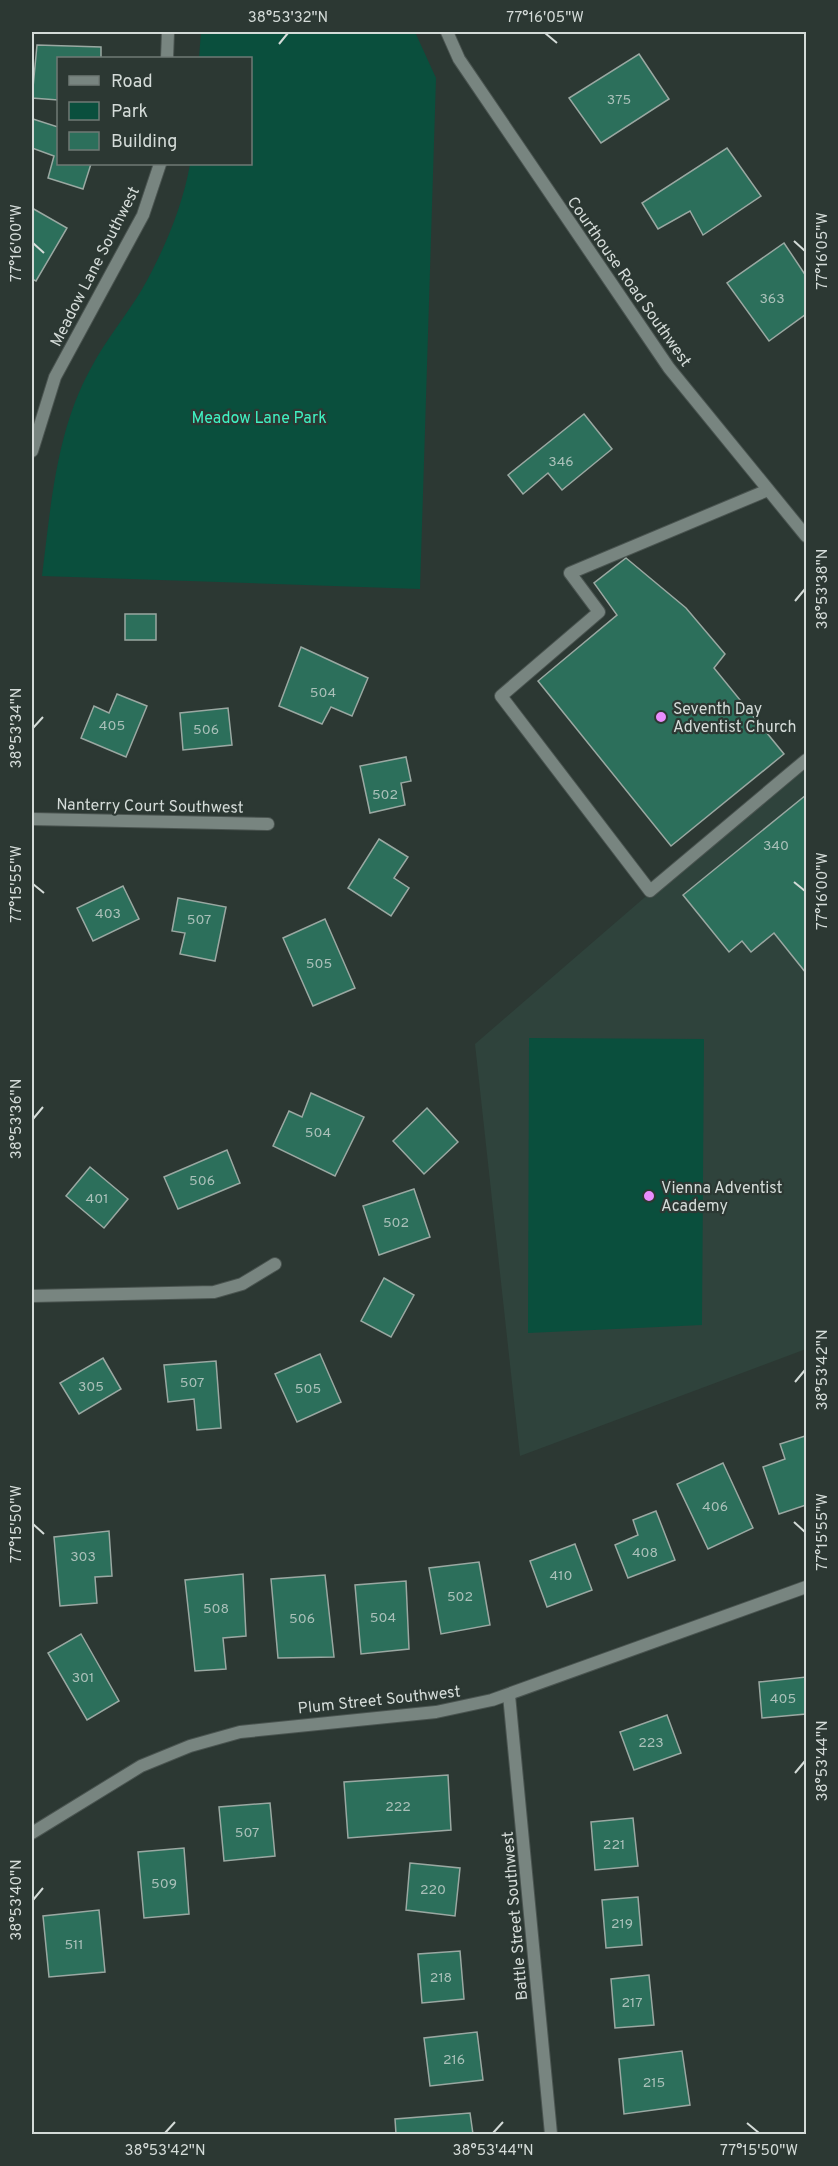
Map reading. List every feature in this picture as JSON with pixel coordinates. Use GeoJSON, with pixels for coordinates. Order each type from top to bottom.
{"type":"FeatureCollection","features":[{"type":"Feature","properties":{"kind":"street"},"geometry":{"type":"LineString","coordinates":[[167,57],[168,32]]}},
{"type":"Feature","properties":{"kind":"street","name":"Courthouse Road Southwest"},"geometry":{"type":"LineString","coordinates":[[447,32],[459,59],[669,368],[807,536]]}},
{"type":"Feature","properties":{"kind":"street","name":"Meadow Lane Southwest"},"geometry":{"type":"LineString","coordinates":[[32,451],[55,377],[143,215],[160,165]]}},
{"type":"Feature","properties":{"kind":"street"},"geometry":{"type":"LineString","coordinates":[[768,490],[570,573],[599,612],[501,696],[650,891],[807,760]]}},
{"type":"Feature","properties":{"kind":"street","name":"Nanterry Court Southwest"},"geometry":{"type":"LineString","coordinates":[[32,819],[268,824]]}},
{"type":"Feature","properties":{"kind":"street"},"geometry":{"type":"LineString","coordinates":[[32,1296],[214,1292],[242,1284],[275,1264]]}},
{"type":"Feature","properties":{"kind":"street","name":"Plum Street Southwest"},"geometry":{"type":"LineString","coordinates":[[32,1833],[141,1766],[190,1746],[240,1732],[436,1712],[509,1695],[807,1587]]}},
{"type":"Feature","properties":{"kind":"street","name":"Battle Street Southwest"},"geometry":{"type":"LineString","coordinates":[[509,1695],[551,2134]]}},
{"type":"Feature","properties":{"kind":"shaded area","name":"Vienna Adventist Academy"},"geometry":{"type":"Polygon","coordinates":[[[806,758],[806,1349],[520,1456],[475,1044],[806,758]]]}},
{"type":"Feature","properties":{"kind":"green space","name":"Meadow Lane Park"},"geometry":{"type":"Polygon","coordinates":[[[201,32],[415,32],[436,78],[420,589],[42,576],[57,469],[70,417],[79,392],[97,358],[141,291],[157,261],[177,213],[190,165],[252,165],[252,57],[199,57],[201,32]]]}},
{"type":"Feature","properties":{"kind":"green space"},"geometry":{"type":"Polygon","coordinates":[[[529,1038],[704,1039],[702,1325],[528,1333],[529,1038]]]}},
{"type":"Feature","properties":{"kind":"building"},"geometry":{"type":"Polygon","coordinates":[[[37,45],[101,47],[101,57],[57,57],[57,100],[32,98],[37,45]]]}},
{"type":"Feature","properties":{"kind":"building"},"geometry":{"type":"Polygon","coordinates":[[[639,54],[669,99],[601,143],[569,98],[639,54]]]}},
{"type":"Feature","properties":{"kind":"building"},"geometry":{"type":"Polygon","coordinates":[[[33,119],[57,127],[57,165],[91,165],[83,189],[48,178],[54,156],[32,148],[33,119]]]}},
{"type":"Feature","properties":{"kind":"building"},"geometry":{"type":"Polygon","coordinates":[[[727,148],[761,196],[703,235],[690,211],[658,229],[642,203],[727,148]]]}},
{"type":"Feature","properties":{"kind":"building"},"geometry":{"type":"Polygon","coordinates":[[[32,208],[67,228],[36,281],[32,279],[32,208]]]}},
{"type":"Feature","properties":{"kind":"building"},"geometry":{"type":"Polygon","coordinates":[[[784,243],[806,276],[806,314],[769,341],[727,283],[784,243]]]}},
{"type":"Feature","properties":{"kind":"building"},"geometry":{"type":"Polygon","coordinates":[[[584,414],[612,449],[562,490],[548,473],[523,494],[508,475],[584,414]]]}},
{"type":"Feature","properties":{"kind":"building","name":"Seventh Day Adventist Church"},"geometry":{"type":"Polygon","coordinates":[[[626,558],[686,608],[725,654],[714,668],[784,754],[671,846],[538,681],[617,615],[594,583],[626,558]]]}},
{"type":"Feature","properties":{"kind":"building"},"geometry":{"type":"Polygon","coordinates":[[[125,614],[156,614],[156,640],[125,640],[125,614]]]}},
{"type":"Feature","properties":{"kind":"building"},"geometry":{"type":"Polygon","coordinates":[[[301,647],[368,678],[352,716],[331,707],[322,724],[279,706],[301,647]]]}},
{"type":"Feature","properties":{"kind":"building"},"geometry":{"type":"Polygon","coordinates":[[[117,694],[147,706],[126,757],[81,738],[94,706],[109,713],[117,694]]]}},
{"type":"Feature","properties":{"kind":"building"},"geometry":{"type":"Polygon","coordinates":[[[228,708],[232,745],[183,750],[180,713],[228,708]]]}},
{"type":"Feature","properties":{"kind":"building"},"geometry":{"type":"Polygon","coordinates":[[[406,757],[411,781],[401,783],[405,805],[370,813],[360,766],[406,757]]]}},
{"type":"Feature","properties":{"kind":"building"},"geometry":{"type":"Polygon","coordinates":[[[806,795],[806,973],[774,933],[751,952],[742,941],[729,952],[683,895],[806,795]]]}},
{"type":"Feature","properties":{"kind":"building"},"geometry":{"type":"Polygon","coordinates":[[[379,839],[408,857],[394,878],[409,888],[391,916],[348,888],[379,839]]]}},
{"type":"Feature","properties":{"kind":"building"},"geometry":{"type":"Polygon","coordinates":[[[123,886],[139,919],[93,941],[77,908],[123,886]]]}},
{"type":"Feature","properties":{"kind":"building"},"geometry":{"type":"Polygon","coordinates":[[[178,898],[226,907],[215,961],[180,954],[185,933],[172,931],[178,898]]]}},
{"type":"Feature","properties":{"kind":"building"},"geometry":{"type":"Polygon","coordinates":[[[325,919],[355,988],[313,1006],[283,938],[325,919]]]}},
{"type":"Feature","properties":{"kind":"building"},"geometry":{"type":"Polygon","coordinates":[[[311,1093],[364,1117],[335,1176],[273,1146],[289,1111],[302,1117],[311,1093]]]}},
{"type":"Feature","properties":{"kind":"building"},"geometry":{"type":"Polygon","coordinates":[[[427,1108],[458,1142],[424,1174],[393,1141],[427,1108]]]}},
{"type":"Feature","properties":{"kind":"building"},"geometry":{"type":"Polygon","coordinates":[[[227,1150],[240,1183],[178,1209],[164,1177],[227,1150]]]}},
{"type":"Feature","properties":{"kind":"building"},"geometry":{"type":"Polygon","coordinates":[[[90,1167],[128,1199],[104,1228],[66,1196],[90,1167]]]}},
{"type":"Feature","properties":{"kind":"building"},"geometry":{"type":"Polygon","coordinates":[[[414,1189],[430,1237],[379,1255],[363,1206],[414,1189]]]}},
{"type":"Feature","properties":{"kind":"building"},"geometry":{"type":"Polygon","coordinates":[[[384,1278],[414,1295],[391,1337],[361,1321],[384,1278]]]}},
{"type":"Feature","properties":{"kind":"building"},"geometry":{"type":"Polygon","coordinates":[[[320,1354],[341,1402],[297,1422],[275,1374],[320,1354]]]}},
{"type":"Feature","properties":{"kind":"building"},"geometry":{"type":"Polygon","coordinates":[[[103,1358],[121,1389],[79,1414],[60,1383],[103,1358]]]}},
{"type":"Feature","properties":{"kind":"building"},"geometry":{"type":"Polygon","coordinates":[[[216,1361],[221,1428],[197,1430],[194,1399],[168,1402],[164,1365],[216,1361]]]}},
{"type":"Feature","properties":{"kind":"building"},"geometry":{"type":"Polygon","coordinates":[[[805,1436],[806,1505],[779,1514],[763,1467],[785,1459],[780,1444],[805,1436]]]}},
{"type":"Feature","properties":{"kind":"building"},"geometry":{"type":"Polygon","coordinates":[[[723,1463],[753,1528],[708,1549],[677,1484],[723,1463]]]}},
{"type":"Feature","properties":{"kind":"building"},"geometry":{"type":"Polygon","coordinates":[[[656,1511],[675,1560],[628,1578],[615,1545],[638,1535],[633,1520],[656,1511]]]}},
{"type":"Feature","properties":{"kind":"building"},"geometry":{"type":"Polygon","coordinates":[[[109,1531],[112,1576],[95,1577],[97,1603],[60,1606],[54,1537],[109,1531]]]}},
{"type":"Feature","properties":{"kind":"building"},"geometry":{"type":"Polygon","coordinates":[[[575,1544],[592,1590],[547,1607],[530,1561],[575,1544]]]}},
{"type":"Feature","properties":{"kind":"building"},"geometry":{"type":"Polygon","coordinates":[[[479,1562],[490,1625],[441,1634],[429,1568],[479,1562]]]}},
{"type":"Feature","properties":{"kind":"building"},"geometry":{"type":"Polygon","coordinates":[[[243,1574],[246,1636],[223,1638],[226,1669],[195,1671],[185,1580],[243,1574]]]}},
{"type":"Feature","properties":{"kind":"building"},"geometry":{"type":"Polygon","coordinates":[[[325,1575],[334,1657],[278,1658],[271,1579],[325,1575]]]}},
{"type":"Feature","properties":{"kind":"building"},"geometry":{"type":"Polygon","coordinates":[[[406,1581],[409,1649],[361,1654],[355,1585],[406,1581]]]}},
{"type":"Feature","properties":{"kind":"building"},"geometry":{"type":"Polygon","coordinates":[[[81,1634],[119,1701],[87,1720],[48,1653],[81,1634]]]}},
{"type":"Feature","properties":{"kind":"building"},"geometry":{"type":"Polygon","coordinates":[[[806,1677],[806,1714],[762,1718],[759,1682],[806,1677]]]}},
{"type":"Feature","properties":{"kind":"building"},"geometry":{"type":"Polygon","coordinates":[[[667,1715],[681,1753],[634,1770],[620,1732],[667,1715]]]}},
{"type":"Feature","properties":{"kind":"building"},"geometry":{"type":"Polygon","coordinates":[[[448,1775],[451,1830],[348,1838],[344,1782],[448,1775]]]}},
{"type":"Feature","properties":{"kind":"building"},"geometry":{"type":"Polygon","coordinates":[[[270,1803],[275,1856],[224,1861],[219,1807],[270,1803]]]}},
{"type":"Feature","properties":{"kind":"building"},"geometry":{"type":"Polygon","coordinates":[[[633,1818],[638,1866],[595,1870],[591,1822],[633,1818]]]}},
{"type":"Feature","properties":{"kind":"building"},"geometry":{"type":"Polygon","coordinates":[[[184,1848],[189,1914],[144,1918],[138,1852],[184,1848]]]}},
{"type":"Feature","properties":{"kind":"building"},"geometry":{"type":"Polygon","coordinates":[[[410,1863],[460,1868],[455,1916],[406,1910],[410,1863]]]}},
{"type":"Feature","properties":{"kind":"building"},"geometry":{"type":"Polygon","coordinates":[[[638,1897],[642,1945],[606,1948],[602,1900],[638,1897]]]}},
{"type":"Feature","properties":{"kind":"building"},"geometry":{"type":"Polygon","coordinates":[[[99,1910],[105,1972],[49,1977],[43,1916],[99,1910]]]}},
{"type":"Feature","properties":{"kind":"building"},"geometry":{"type":"Polygon","coordinates":[[[460,1951],[464,1999],[422,2003],[418,1954],[460,1951]]]}},
{"type":"Feature","properties":{"kind":"building"},"geometry":{"type":"Polygon","coordinates":[[[649,1975],[654,2025],[615,2028],[611,1979],[649,1975]]]}},
{"type":"Feature","properties":{"kind":"building"},"geometry":{"type":"Polygon","coordinates":[[[477,2032],[483,2080],[430,2086],[424,2038],[477,2032]]]}},
{"type":"Feature","properties":{"kind":"building"},"geometry":{"type":"Polygon","coordinates":[[[682,2051],[690,2105],[624,2114],[619,2059],[682,2051]]]}},
{"type":"Feature","properties":{"kind":"building"},"geometry":{"type":"Polygon","coordinates":[[[470,2113],[473,2134],[396,2134],[395,2119],[470,2113]]]}},
{"type":"Feature","properties":{"kind":"place","name":"Seventh Day Adventist Church"},"geometry":{"type":"Point","coordinates":[661,717]}},
{"type":"Feature","properties":{"kind":"place","name":"Vienna Adventist Academy"},"geometry":{"type":"Point","coordinates":[649,1196]}}]}
